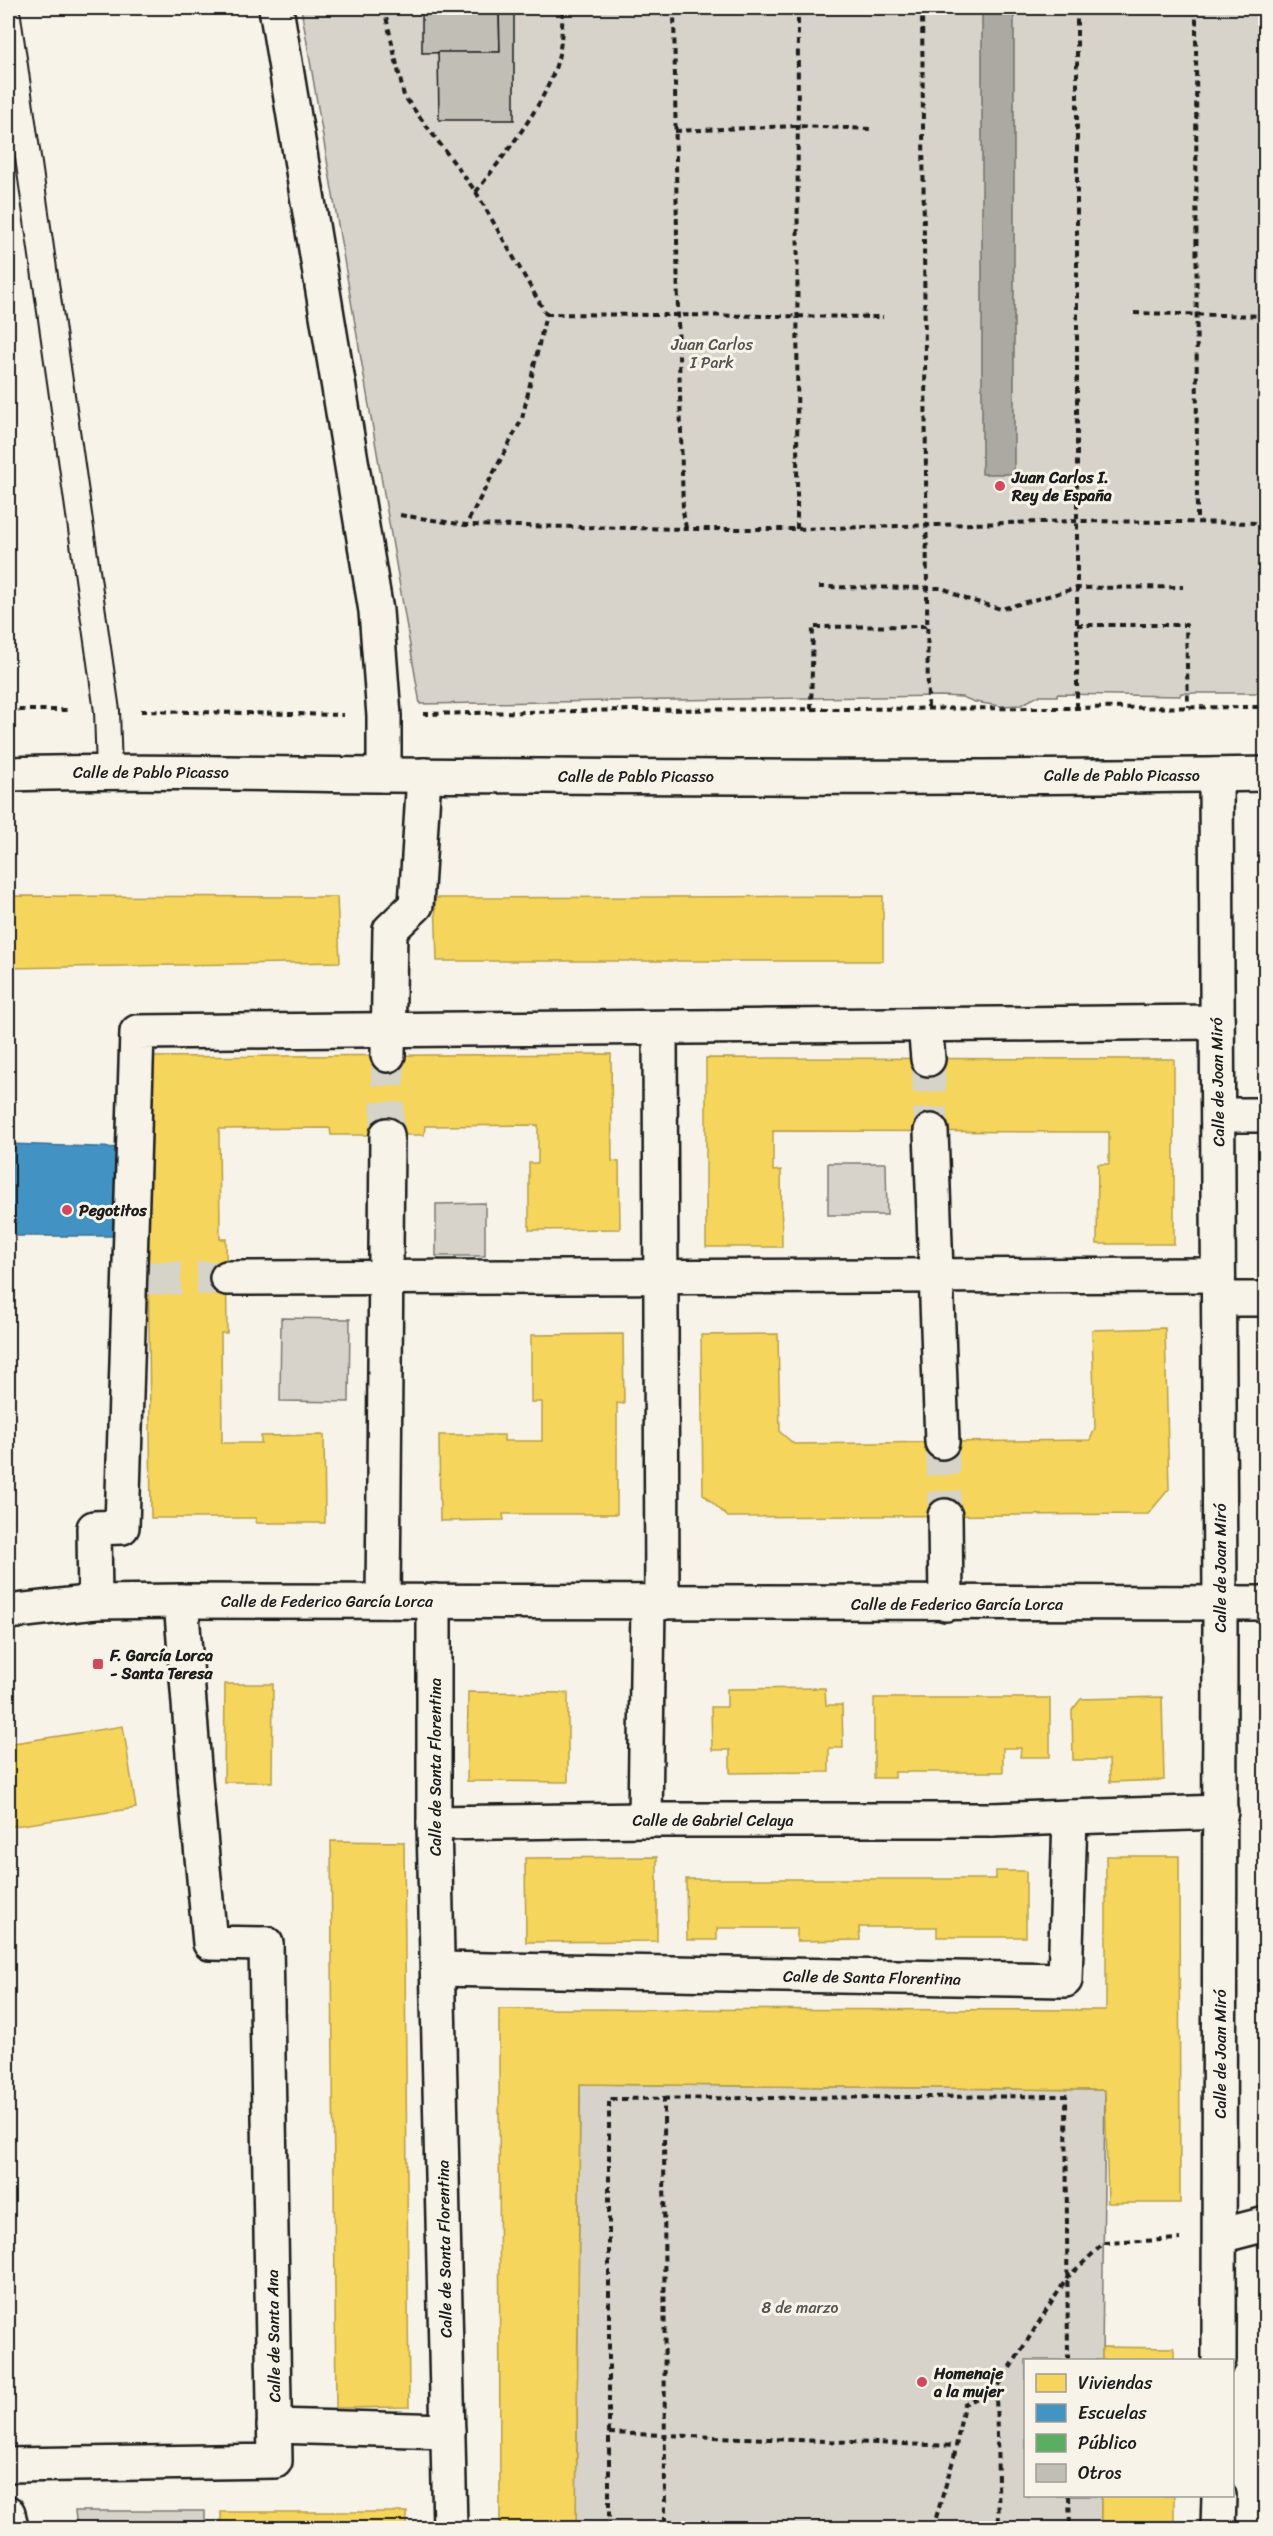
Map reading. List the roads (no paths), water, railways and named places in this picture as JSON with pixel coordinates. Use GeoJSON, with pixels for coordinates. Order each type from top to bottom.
{"type":"FeatureCollection","features":[{"type":"Feature","properties":{"kind":"street"},"geometry":{"type":"LineString","coordinates":[[276,8],[376,611],[384,716],[384,775]]}},
{"type":"Feature","properties":{"kind":"street","name":"Calle de Pablo Picasso"},"geometry":{"type":"LineString","coordinates":[[8,774],[109,771],[384,775],[1266,774]]}},
{"type":"Feature","properties":{"kind":"street"},"geometry":{"type":"LineString","coordinates":[[388,1043],[390,930],[416,905],[424,775]]}},
{"type":"Feature","properties":{"kind":"street","name":"Calle de Joan Miró"},"geometry":{"type":"LineString","coordinates":[[1215,775],[1221,1812],[1219,2359]]}},
{"type":"Feature","properties":{"kind":"street"},"geometry":{"type":"LineString","coordinates":[[95,1602],[94,1528],[122,1527],[138,1278],[137,1032],[388,1043],[660,1028],[1217,1022]]}},
{"type":"Feature","properties":{"kind":"street"},"geometry":{"type":"LineString","coordinates":[[926,1025],[928,1059]]}},
{"type":"Feature","properties":{"kind":"street"},"geometry":{"type":"LineString","coordinates":[[645,1820],[655,1603],[661,1276],[660,1028]]}},
{"type":"Feature","properties":{"kind":"street"},"geometry":{"type":"LineString","coordinates":[[1218,1115],[1266,1114]]}},
{"type":"Feature","properties":{"kind":"street"},"geometry":{"type":"LineString","coordinates":[[931,1131],[942,1442]]}},
{"type":"Feature","properties":{"kind":"street"},"geometry":{"type":"LineString","coordinates":[[383,1601],[387,1135]]}},
{"type":"Feature","properties":{"kind":"street"},"geometry":{"type":"LineString","coordinates":[[227,1278],[937,1275],[1219,1287],[1266,1299]]}},
{"type":"Feature","properties":{"kind":"street"},"geometry":{"type":"LineString","coordinates":[[945,1516],[946,1604]]}},
{"type":"Feature","properties":{"kind":"street","name":"Calle de Federico García Lorca"},"geometry":{"type":"LineString","coordinates":[[8,1612],[95,1602],[181,1601],[1266,1603]]}},
{"type":"Feature","properties":{"kind":"street","name":"Calle de Santa Ana"},"geometry":{"type":"LineString","coordinates":[[8,2465],[275,2461],[266,1944],[210,1943],[181,1601]]}},
{"type":"Feature","properties":{"kind":"street","name":"Calle de Santa Florentina"},"geometry":{"type":"LineString","coordinates":[[434,1601],[434,1823],[450,2529]]}},
{"type":"Feature","properties":{"kind":"street"},"geometry":{"type":"LineString","coordinates":[[1070,1817],[1221,1812]]}},
{"type":"Feature","properties":{"kind":"street","name":"Calle de Santa Florentina"},"geometry":{"type":"LineString","coordinates":[[438,1969],[1065,1980],[1070,1817]]}},
{"type":"Feature","properties":{"kind":"street","name":"Calle de Gabriel Celaya"},"geometry":{"type":"LineString","coordinates":[[434,1823],[645,1820],[992,1820],[1070,1817]]}},
{"type":"Feature","properties":{"kind":"street"},"geometry":{"type":"LineString","coordinates":[[1220,2236],[1266,2224]]}},
{"type":"Feature","properties":{"kind":"street"},"geometry":{"type":"LineString","coordinates":[[274,2426],[448,2431]]}},
{"type":"Feature","properties":{"kind":"street"},"geometry":{"type":"LineString","coordinates":[[1218,2529],[1219,2497]]}},
{"type":"Feature","properties":{"kind":"street"},"geometry":{"type":"LineString","coordinates":[[8,2513],[11,2529]]}},
{"type":"Feature","properties":{"kind":"lane"},"geometry":{"type":"LineString","coordinates":[[8,17],[107,711],[109,771]]}},
{"type":"Feature","properties":{"kind":"tunnel"},"geometry":{"type":"LineString","coordinates":[[387,1135],[388,1055]]}},
{"type":"Feature","properties":{"kind":"tunnel"},"geometry":{"type":"LineString","coordinates":[[928,1059],[931,1131]]}},
{"type":"Feature","properties":{"kind":"tunnel"},"geometry":{"type":"LineString","coordinates":[[148,1278],[227,1278]]}},
{"type":"Feature","properties":{"kind":"tunnel"},"geometry":{"type":"LineString","coordinates":[[942,1442],[945,1516]]}},
{"type":"Feature","properties":{"kind":"place","name":"Juan Carlos I. Rey de España"},"geometry":{"type":"Point","coordinates":[1000,486]}},
{"type":"Feature","properties":{"kind":"place","name":"Pegotitos"},"geometry":{"type":"Point","coordinates":[67,1210]}},
{"type":"Feature","properties":{"kind":"place","name":"F. García Lorca - Santa Teresa"},"geometry":{"type":"Point","coordinates":[98,1664]}},
{"type":"Feature","properties":{"kind":"place","name":"Homenaje a la mujer"},"geometry":{"type":"Point","coordinates":[922,2382]}},
{"type":"Feature","properties":{"kind":"park label","name":"Juan Carlos I Park"},"geometry":{"type":"Point","coordinates":[712,353]}},
{"type":"Feature","properties":{"kind":"park label","name":"8 de marzo"},"geometry":{"type":"Point","coordinates":[800,2307]}}]}
